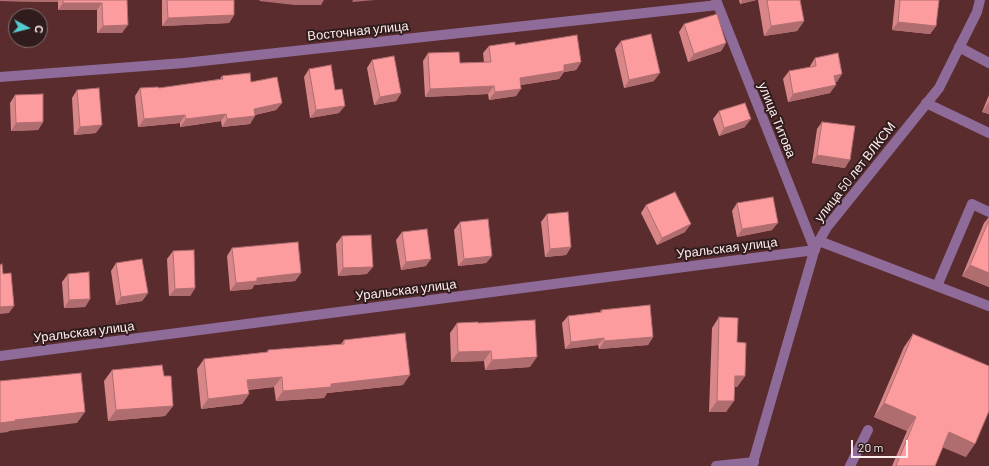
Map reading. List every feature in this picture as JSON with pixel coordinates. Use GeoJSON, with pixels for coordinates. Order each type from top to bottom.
{"type":"FeatureCollection","features":[{"type":"Feature","properties":{"kind":"street","name":"улица 50 лет ВЛКСМ"},"geometry":{"type":"LineString","coordinates":[[753,464],[817,245],[827,227],[939,88],[977,12],[980,0]]}},
{"type":"Feature","properties":{"kind":"street","name":"Восточная улица"},"geometry":{"type":"LineString","coordinates":[[0,77],[184,63],[717,2]]}},
{"type":"Feature","properties":{"kind":"street","name":"улица Титова"},"geometry":{"type":"LineString","coordinates":[[717,2],[817,245]]}},
{"type":"Feature","properties":{"kind":"street"},"geometry":{"type":"LineString","coordinates":[[959,47],[989,63]]}},
{"type":"Feature","properties":{"kind":"street"},"geometry":{"type":"LineString","coordinates":[[926,104],[989,133]]}},
{"type":"Feature","properties":{"kind":"street"},"geometry":{"type":"LineString","coordinates":[[937,286],[972,204],[989,212]]}},
{"type":"Feature","properties":{"kind":"street"},"geometry":{"type":"LineString","coordinates":[[817,245],[937,286],[989,306]]}},
{"type":"Feature","properties":{"kind":"street","name":"Уральская улица"},"geometry":{"type":"LineString","coordinates":[[0,356],[817,245]]}},
{"type":"Feature","properties":{"kind":"street"},"geometry":{"type":"LineString","coordinates":[[850,466],[868,430]]}},
{"type":"Feature","properties":{"kind":"street"},"geometry":{"type":"LineString","coordinates":[[716,466],[753,464]]}},
{"type":"Feature","properties":{"kind":"building"},"geometry":{"type":"Polygon","coordinates":[[[63,0],[127,0],[128,25],[103,26],[102,3],[63,3],[63,0]]]}},
{"type":"Feature","properties":{"kind":"building"},"geometry":{"type":"Polygon","coordinates":[[[167,0],[234,0],[234,15],[168,18],[167,0]]]}},
{"type":"Feature","properties":{"kind":"building"},"geometry":{"type":"Polygon","coordinates":[[[767,0],[800,0],[804,21],[771,26],[767,0]]]}},
{"type":"Feature","properties":{"kind":"building"},"geometry":{"type":"Polygon","coordinates":[[[900,0],[939,0],[936,26],[898,22],[900,0]]]}},
{"type":"Feature","properties":{"kind":"building"},"geometry":{"type":"Polygon","coordinates":[[[717,14],[726,43],[694,54],[684,24],[717,14]]]}},
{"type":"Feature","properties":{"kind":"building"},"geometry":{"type":"Polygon","coordinates":[[[651,34],[660,73],[629,80],[621,41],[651,34]]]}},
{"type":"Feature","properties":{"kind":"building"},"geometry":{"type":"Polygon","coordinates":[[[577,35],[581,62],[564,65],[564,71],[520,78],[521,89],[495,92],[494,86],[430,89],[428,53],[459,52],[460,63],[491,62],[489,46],[515,42],[515,45],[577,35]]]}},
{"type":"Feature","properties":{"kind":"building"},"geometry":{"type":"Polygon","coordinates":[[[838,53],[842,74],[834,76],[836,85],[793,94],[789,71],[816,66],[815,58],[838,53]]]}},
{"type":"Feature","properties":{"kind":"building"},"geometry":{"type":"Polygon","coordinates":[[[394,56],[401,93],[380,97],[372,60],[394,56]]]}},
{"type":"Feature","properties":{"kind":"building"},"geometry":{"type":"Polygon","coordinates":[[[331,65],[335,90],[342,89],[345,106],[316,110],[309,69],[331,65]]]}},
{"type":"Feature","properties":{"kind":"building"},"geometry":{"type":"Polygon","coordinates":[[[250,73],[251,82],[277,77],[282,103],[254,109],[255,116],[227,119],[226,114],[186,119],[185,115],[144,119],[140,88],[159,88],[223,79],[222,76],[250,73]]]}},
{"type":"Feature","properties":{"kind":"building"},"geometry":{"type":"Polygon","coordinates":[[[99,88],[102,125],[80,127],[77,90],[99,88]]]}},
{"type":"Feature","properties":{"kind":"building"},"geometry":{"type":"Polygon","coordinates":[[[43,94],[43,122],[16,123],[15,95],[43,94]]]}},
{"type":"Feature","properties":{"kind":"building"},"geometry":{"type":"Polygon","coordinates":[[[745,103],[751,119],[724,128],[719,111],[745,103]]]}},
{"type":"Feature","properties":{"kind":"building"},"geometry":{"type":"Polygon","coordinates":[[[822,122],[855,126],[850,160],[817,155],[822,122]]]}},
{"type":"Feature","properties":{"kind":"building"},"geometry":{"type":"Polygon","coordinates":[[[675,192],[691,224],[662,238],[646,205],[675,192]]]}},
{"type":"Feature","properties":{"kind":"building"},"geometry":{"type":"Polygon","coordinates":[[[773,197],[778,223],[742,229],[737,203],[773,197]]]}},
{"type":"Feature","properties":{"kind":"building"},"geometry":{"type":"Polygon","coordinates":[[[568,212],[571,247],[550,249],[547,214],[568,212]]]}},
{"type":"Feature","properties":{"kind":"building"},"geometry":{"type":"Polygon","coordinates":[[[488,219],[492,256],[464,259],[460,222],[488,219]]]}},
{"type":"Feature","properties":{"kind":"building"},"geometry":{"type":"Polygon","coordinates":[[[989,220],[989,273],[970,265],[989,220]]]}},
{"type":"Feature","properties":{"kind":"building"},"geometry":{"type":"Polygon","coordinates":[[[427,229],[431,259],[406,262],[402,232],[427,229]]]}},
{"type":"Feature","properties":{"kind":"building"},"geometry":{"type":"Polygon","coordinates":[[[371,235],[373,267],[343,268],[342,236],[371,235]]]}},
{"type":"Feature","properties":{"kind":"building"},"geometry":{"type":"Polygon","coordinates":[[[298,242],[301,273],[257,278],[257,281],[236,283],[232,248],[298,242]]]}},
{"type":"Feature","properties":{"kind":"building"},"geometry":{"type":"Polygon","coordinates":[[[194,250],[195,288],[175,289],[173,251],[194,250]]]}},
{"type":"Feature","properties":{"kind":"building"},"geometry":{"type":"Polygon","coordinates":[[[142,259],[148,293],[121,297],[116,263],[142,259]]]}},
{"type":"Feature","properties":{"kind":"building"},"geometry":{"type":"Polygon","coordinates":[[[2,264],[3,274],[11,273],[14,306],[0,307],[0,265],[2,264]]]}},
{"type":"Feature","properties":{"kind":"building"},"geometry":{"type":"Polygon","coordinates":[[[89,272],[90,299],[69,300],[68,274],[89,272]]]}},
{"type":"Feature","properties":{"kind":"building"},"geometry":{"type":"Polygon","coordinates":[[[650,305],[653,337],[604,341],[604,338],[571,342],[568,316],[602,312],[601,310],[650,305]]]}},
{"type":"Feature","properties":{"kind":"building"},"geometry":{"type":"Polygon","coordinates":[[[719,317],[738,318],[737,342],[746,343],[745,376],[735,376],[734,401],[717,401],[719,317]]]}},
{"type":"Feature","properties":{"kind":"building"},"geometry":{"type":"Polygon","coordinates":[[[535,320],[537,357],[492,360],[491,351],[458,352],[457,323],[535,320]]]}},
{"type":"Feature","properties":{"kind":"building"},"geometry":{"type":"Polygon","coordinates":[[[405,333],[410,375],[331,384],[331,387],[283,391],[282,377],[247,380],[249,394],[208,399],[204,359],[268,352],[268,350],[344,344],[344,340],[405,333]]]}},
{"type":"Feature","properties":{"kind":"building"},"geometry":{"type":"Polygon","coordinates":[[[913,334],[989,366],[989,411],[975,444],[949,432],[935,466],[896,466],[916,417],[884,403],[913,334]]]}},
{"type":"Feature","properties":{"kind":"building"},"geometry":{"type":"Polygon","coordinates":[[[162,365],[164,376],[171,376],[173,406],[116,410],[112,370],[162,365]]]}},
{"type":"Feature","properties":{"kind":"building"},"geometry":{"type":"Polygon","coordinates":[[[81,373],[85,412],[0,423],[0,381],[81,373]]]}}]}
